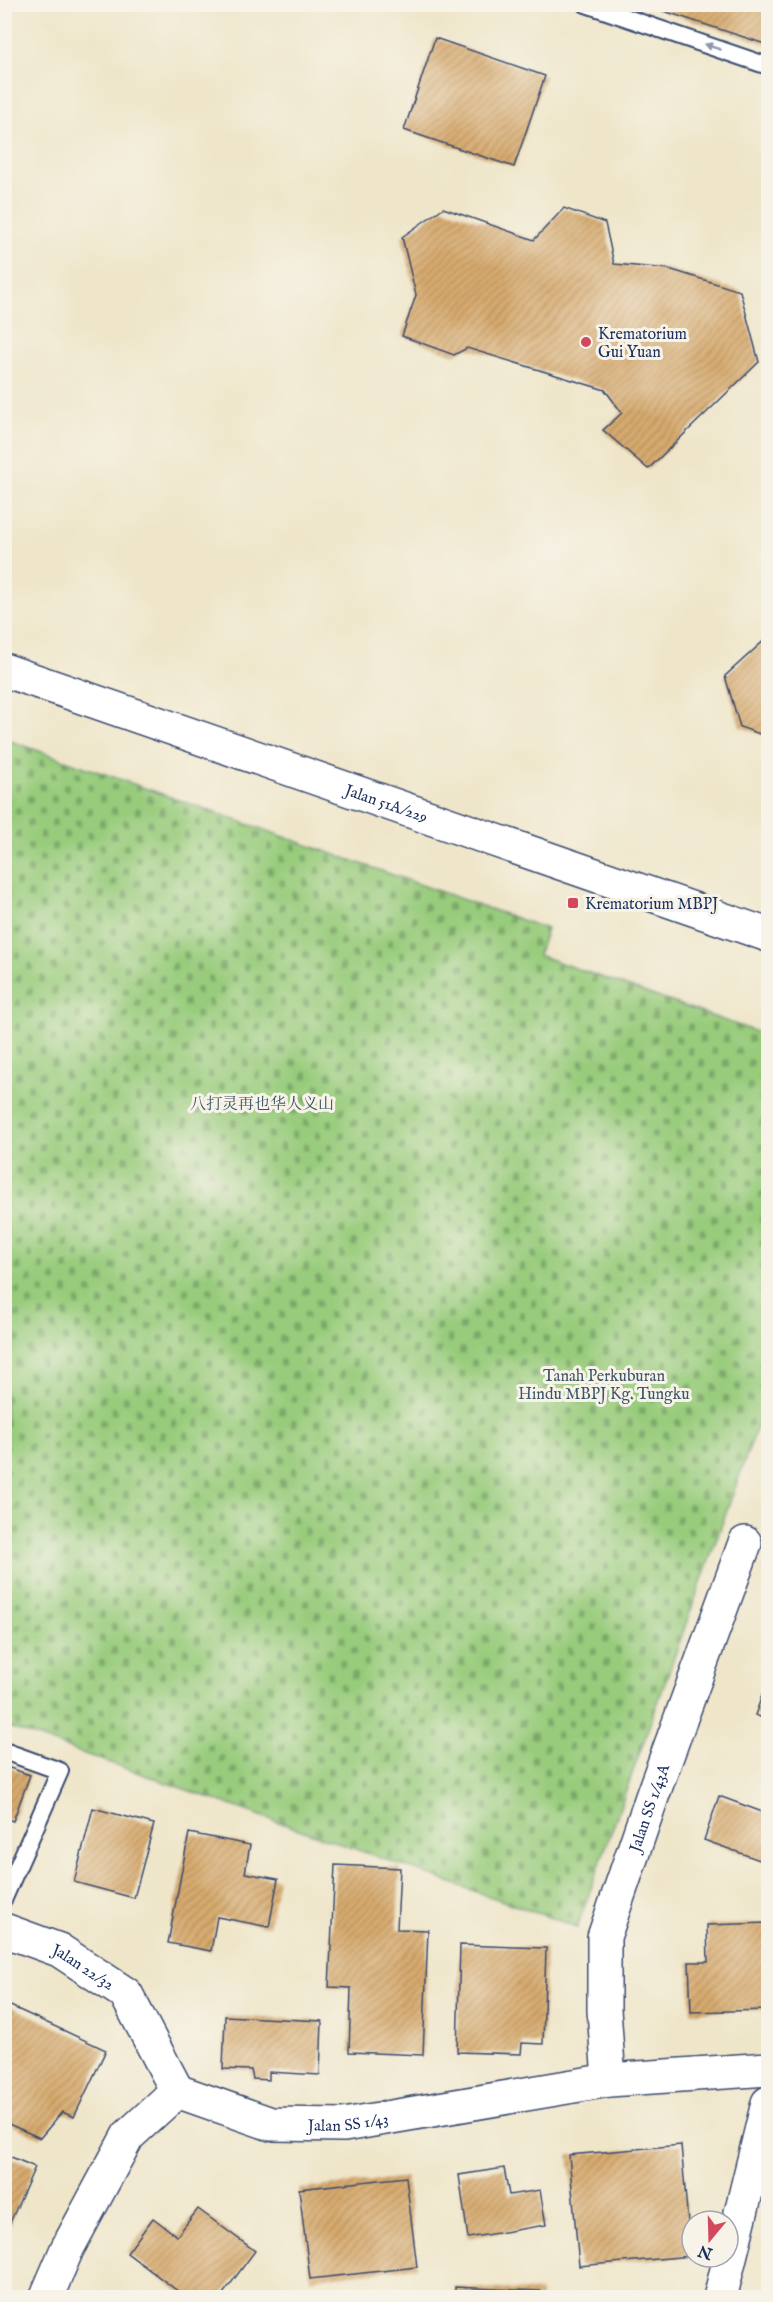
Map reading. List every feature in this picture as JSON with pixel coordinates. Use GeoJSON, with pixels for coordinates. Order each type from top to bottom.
{"type":"FeatureCollection","features":[{"type":"Feature","properties":{"kind":"street","name":"Jalan 51A/229"},"geometry":{"type":"LineString","coordinates":[[4,669],[768,935]]}},
{"type":"Feature","properties":{"kind":"street","name":"Jalan SS 1/43A"},"geometry":{"type":"LineString","coordinates":[[609,2080],[604,2010],[604,1937],[653,1794],[745,1543]]}},
{"type":"Feature","properties":{"kind":"street","name":"Jalan 22/32"},"geometry":{"type":"LineString","coordinates":[[4,1930],[59,1950],[126,1994],[177,2091]]}},
{"type":"Feature","properties":{"kind":"street","name":"Jalan SS 1/43"},"geometry":{"type":"LineString","coordinates":[[177,2091],[271,2124],[344,2125],[609,2080],[768,2069]]}},
{"type":"Feature","properties":{"kind":"street"},"geometry":{"type":"LineString","coordinates":[[46,2298],[67,2249],[128,2136],[177,2091]]}},
{"type":"Feature","properties":{"kind":"street"},"geometry":{"type":"LineString","coordinates":[[720,2298],[768,2103]]}},
{"type":"Feature","properties":{"kind":"lane"},"geometry":{"type":"LineString","coordinates":[[586,4],[768,66]]}},
{"type":"Feature","properties":{"kind":"lane"},"geometry":{"type":"LineString","coordinates":[[4,1751],[60,1771],[4,1899]]}},
{"type":"Feature","properties":{"kind":"green space","name":"八打灵再也华人义山"},"geometry":{"type":"Polygon","coordinates":[[[5,739],[547,929],[538,955],[768,1036],[768,1396],[577,1927],[5,1726],[5,739]]]}},
{"type":"Feature","properties":{"kind":"building"},"geometry":{"type":"Polygon","coordinates":[[[768,4],[768,45],[645,5],[768,4]]]}},
{"type":"Feature","properties":{"kind":"building"},"geometry":{"type":"Polygon","coordinates":[[[435,38],[545,76],[514,167],[404,130],[435,38]]]}},
{"type":"Feature","properties":{"kind":"building","name":"Krematorium Gui Yuan"},"geometry":{"type":"Polygon","coordinates":[[[443,208],[534,240],[564,208],[605,223],[614,264],[669,269],[740,291],[759,362],[648,469],[603,430],[622,413],[605,390],[467,348],[454,355],[402,336],[416,295],[402,237],[443,208]]]}},
{"type":"Feature","properties":{"kind":"building"},"geometry":{"type":"Polygon","coordinates":[[[768,637],[768,737],[740,727],[725,676],[768,637]]]}},
{"type":"Feature","properties":{"kind":"building"},"geometry":{"type":"Polygon","coordinates":[[[768,1679],[768,1720],[755,1715],[768,1679]]]}},
{"type":"Feature","properties":{"kind":"building"},"geometry":{"type":"Polygon","coordinates":[[[4,1766],[30,1775],[13,1821],[4,1818],[4,1766]]]}},
{"type":"Feature","properties":{"kind":"building"},"geometry":{"type":"Polygon","coordinates":[[[719,1796],[765,1813],[768,1805],[768,1863],[704,1840],[719,1796]]]}},
{"type":"Feature","properties":{"kind":"building"},"geometry":{"type":"Polygon","coordinates":[[[93,1808],[154,1824],[134,1898],[74,1882],[93,1808]]]}},
{"type":"Feature","properties":{"kind":"building"},"geometry":{"type":"Polygon","coordinates":[[[189,1833],[250,1845],[245,1873],[278,1879],[269,1927],[217,1917],[211,1951],[168,1943],[189,1833]]]}},
{"type":"Feature","properties":{"kind":"building"},"geometry":{"type":"Polygon","coordinates":[[[335,1865],[400,1868],[397,1929],[428,1930],[423,2055],[349,2052],[351,1988],[329,1987],[335,1865]]]}},
{"type":"Feature","properties":{"kind":"building"},"geometry":{"type":"Polygon","coordinates":[[[768,1923],[768,2010],[691,2012],[689,1962],[708,1962],[707,1925],[768,1923]]]}},
{"type":"Feature","properties":{"kind":"building"},"geometry":{"type":"Polygon","coordinates":[[[460,1945],[546,1948],[543,2044],[522,2043],[521,2054],[457,2052],[460,1945]]]}},
{"type":"Feature","properties":{"kind":"building"},"geometry":{"type":"Polygon","coordinates":[[[4,2003],[106,2050],[74,2117],[62,2112],[40,2138],[4,2122],[4,2003]]]}},
{"type":"Feature","properties":{"kind":"building"},"geometry":{"type":"Polygon","coordinates":[[[225,2016],[322,2021],[320,2075],[269,2072],[269,2080],[253,2079],[251,2070],[223,2069],[225,2016]]]}},
{"type":"Feature","properties":{"kind":"building"},"geometry":{"type":"Polygon","coordinates":[[[681,2145],[687,2209],[680,2209],[680,2257],[579,2266],[569,2155],[681,2145]]]}},
{"type":"Feature","properties":{"kind":"building"},"geometry":{"type":"Polygon","coordinates":[[[4,2154],[35,2167],[4,2236],[4,2154]]]}},
{"type":"Feature","properties":{"kind":"building"},"geometry":{"type":"Polygon","coordinates":[[[504,2168],[509,2195],[540,2190],[546,2225],[468,2238],[459,2175],[504,2168]]]}},
{"type":"Feature","properties":{"kind":"building"},"geometry":{"type":"Polygon","coordinates":[[[406,2177],[417,2267],[310,2279],[299,2189],[406,2177]]]}},
{"type":"Feature","properties":{"kind":"building"},"geometry":{"type":"Polygon","coordinates":[[[198,2209],[255,2251],[220,2298],[187,2298],[127,2253],[153,2218],[177,2236],[198,2209]]]}},
{"type":"Feature","properties":{"kind":"building"},"geometry":{"type":"Polygon","coordinates":[[[455,2287],[541,2291],[540,2298],[455,2298],[455,2287]]]}},
{"type":"Feature","properties":{"kind":"place","name":"Krematorium Gui Yuan"},"geometry":{"type":"Point","coordinates":[586,342]}},
{"type":"Feature","properties":{"kind":"place","name":"Krematorium MBPJ"},"geometry":{"type":"Point","coordinates":[573,903]}},
{"type":"Feature","properties":{"kind":"park label","name":"Tanah Perkuburan Hindu MBPJ Kg. Tungku"},"geometry":{"type":"Point","coordinates":[604,1384]}}]}
